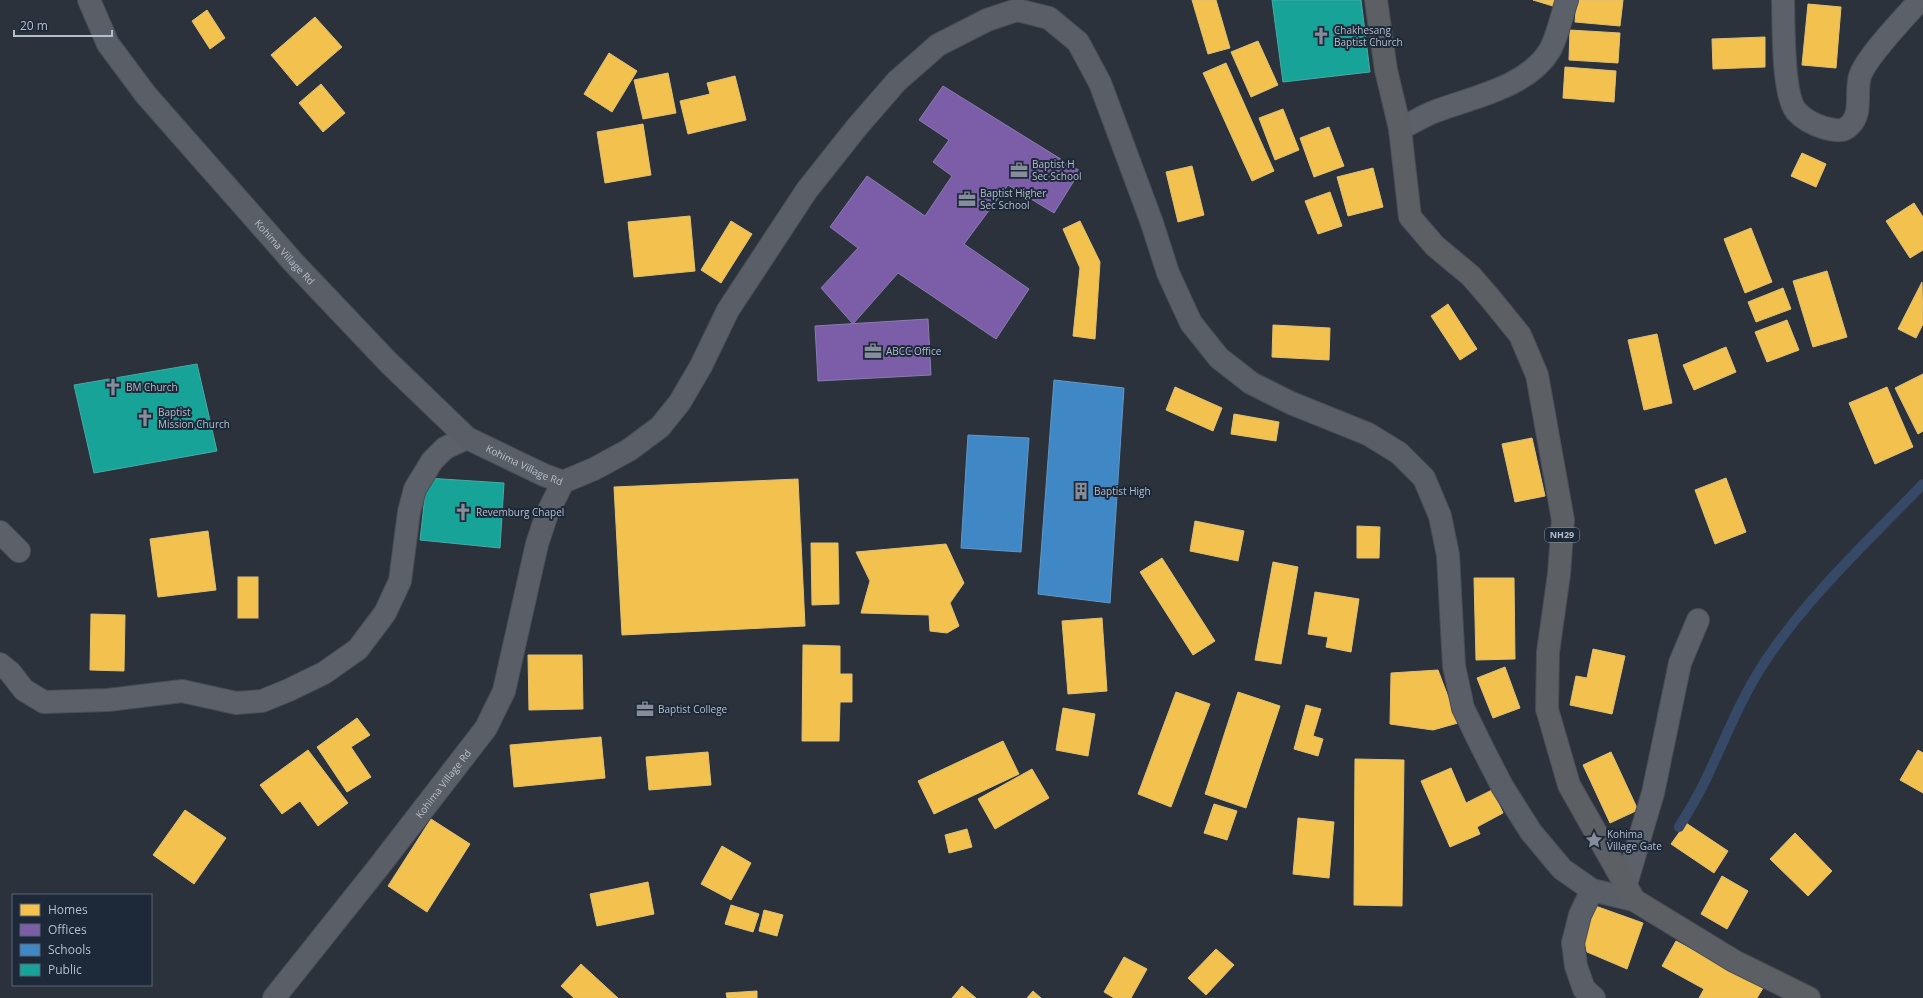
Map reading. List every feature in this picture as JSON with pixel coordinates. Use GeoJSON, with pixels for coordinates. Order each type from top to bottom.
{"type":"FeatureCollection","features":[{"type":"Feature","properties":{"kind":"highway","name":"NH29"},"geometry":{"type":"LineString","coordinates":[[1376,0],[1386,70],[1400,129],[1410,217],[1436,246],[1471,276],[1520,335],[1537,376],[1563,520],[1559,574],[1548,652],[1547,709],[1569,785],[1630,892],[1734,960],[1809,998]]}},
{"type":"Feature","properties":{"kind":"main road","name":"Kohima Village Rd"},"geometry":{"type":"LineString","coordinates":[[89,0],[108,44],[146,95],[294,263],[388,362],[467,438],[544,475],[563,482],[546,514],[537,544],[504,691],[486,728],[377,870],[274,998]]}},
{"type":"Feature","properties":{"kind":"main road"},"geometry":{"type":"LineString","coordinates":[[563,482],[594,469],[622,454],[660,427],[680,402],[702,366],[728,310],[807,190],[857,127],[897,81],[938,45],[987,20],[1017,10],[1049,18],[1078,42],[1100,83],[1152,222],[1168,273],[1191,323],[1219,358],[1251,383],[1291,403],[1368,434],[1399,453],[1424,478],[1440,516],[1448,555],[1454,666],[1463,708],[1502,786],[1531,832],[1562,869],[1592,890],[1630,892]]}},
{"type":"Feature","properties":{"kind":"main road"},"geometry":{"type":"LineString","coordinates":[[1592,890],[1580,915],[1573,943],[1576,966],[1584,989],[1594,998]]}},
{"type":"Feature","properties":{"kind":"street"},"geometry":{"type":"LineString","coordinates":[[1400,129],[1436,111],[1482,95],[1521,78],[1539,64],[1551,49],[1567,0]]}},
{"type":"Feature","properties":{"kind":"street"},"geometry":{"type":"LineString","coordinates":[[1783,0],[1788,92],[1796,110],[1807,120],[1820,126],[1838,131],[1851,125],[1858,112],[1857,87],[1860,74],[1873,54],[1920,0]]}},
{"type":"Feature","properties":{"kind":"street"},"geometry":{"type":"LineString","coordinates":[[0,664],[10,672],[24,690],[44,702],[108,700],[182,691],[236,703],[262,701],[289,690],[324,673],[358,649],[385,613],[400,581],[409,512],[415,489],[432,461],[445,448],[467,438]]}},
{"type":"Feature","properties":{"kind":"street"},"geometry":{"type":"LineString","coordinates":[[0,532],[19,551]]}},
{"type":"Feature","properties":{"kind":"street"},"geometry":{"type":"LineString","coordinates":[[1630,892],[1653,793],[1680,663],[1698,620]]}},
{"type":"Feature","properties":{"kind":"building: Homes"},"geometry":{"type":"Polygon","coordinates":[[[1192,0],[1216,0],[1230,48],[1208,54],[1192,0]]]}},
{"type":"Feature","properties":{"kind":"building: Homes"},"geometry":{"type":"Polygon","coordinates":[[[1533,0],[1558,0],[1556,7],[1533,0]]]}},
{"type":"Feature","properties":{"kind":"building: Homes"},"geometry":{"type":"Polygon","coordinates":[[[1577,0],[1623,0],[1620,26],[1575,22],[1577,0]]]}},
{"type":"Feature","properties":{"kind":"building: Homes"},"geometry":{"type":"Polygon","coordinates":[[[1808,4],[1841,7],[1836,68],[1802,65],[1808,4]]]}},
{"type":"Feature","properties":{"kind":"building: Homes"},"geometry":{"type":"Polygon","coordinates":[[[207,10],[225,38],[210,49],[192,21],[207,10]]]}},
{"type":"Feature","properties":{"kind":"building: Homes"},"geometry":{"type":"Polygon","coordinates":[[[315,17],[342,47],[297,86],[271,55],[315,17]]]}},
{"type":"Feature","properties":{"kind":"building: Homes"},"geometry":{"type":"Polygon","coordinates":[[[1570,30],[1620,33],[1618,63],[1569,60],[1570,30]]]}},
{"type":"Feature","properties":{"kind":"building: Homes"},"geometry":{"type":"Polygon","coordinates":[[[1765,37],[1765,67],[1713,69],[1712,39],[1765,37]]]}},
{"type":"Feature","properties":{"kind":"building: Homes"},"geometry":{"type":"Polygon","coordinates":[[[1258,41],[1278,85],[1251,97],[1231,52],[1258,41]]]}},
{"type":"Feature","properties":{"kind":"building: Homes"},"geometry":{"type":"Polygon","coordinates":[[[609,53],[637,71],[612,112],[584,94],[609,53]]]}},
{"type":"Feature","properties":{"kind":"building: Homes"},"geometry":{"type":"Polygon","coordinates":[[[1226,63],[1274,171],[1252,181],[1203,73],[1226,63]]]}},
{"type":"Feature","properties":{"kind":"building: Homes"},"geometry":{"type":"Polygon","coordinates":[[[1565,67],[1616,71],[1614,102],[1563,98],[1565,67]]]}},
{"type":"Feature","properties":{"kind":"building: Homes"},"geometry":{"type":"Polygon","coordinates":[[[668,73],[676,113],[643,119],[634,80],[668,73]]]}},
{"type":"Feature","properties":{"kind":"building: Homes"},"geometry":{"type":"Polygon","coordinates":[[[735,76],[746,120],[688,134],[680,101],[710,94],[707,83],[735,76]]]}},
{"type":"Feature","properties":{"kind":"building: Homes"},"geometry":{"type":"Polygon","coordinates":[[[321,84],[345,113],[323,132],[299,103],[321,84]]]}},
{"type":"Feature","properties":{"kind":"building: Homes"},"geometry":{"type":"Polygon","coordinates":[[[1283,109],[1299,150],[1275,160],[1259,118],[1283,109]]]}},
{"type":"Feature","properties":{"kind":"building: Homes"},"geometry":{"type":"Polygon","coordinates":[[[643,124],[651,175],[605,183],[597,132],[643,124]]]}},
{"type":"Feature","properties":{"kind":"building: Homes"},"geometry":{"type":"Polygon","coordinates":[[[1329,127],[1344,166],[1314,177],[1300,138],[1329,127]]]}},
{"type":"Feature","properties":{"kind":"building: Homes"},"geometry":{"type":"Polygon","coordinates":[[[1802,153],[1826,164],[1816,187],[1791,176],[1802,153]]]}},
{"type":"Feature","properties":{"kind":"building: Homes"},"geometry":{"type":"Polygon","coordinates":[[[1192,166],[1204,215],[1178,222],[1166,172],[1192,166]]]}},
{"type":"Feature","properties":{"kind":"building: Homes"},"geometry":{"type":"Polygon","coordinates":[[[1373,168],[1383,207],[1348,216],[1337,177],[1373,168]]]}},
{"type":"Feature","properties":{"kind":"building: Homes"},"geometry":{"type":"Polygon","coordinates":[[[1330,192],[1342,226],[1318,234],[1305,201],[1330,192]]]}},
{"type":"Feature","properties":{"kind":"building: Homes"},"geometry":{"type":"Polygon","coordinates":[[[1914,203],[1923,217],[1923,250],[1910,258],[1886,221],[1914,203]]]}},
{"type":"Feature","properties":{"kind":"building: Homes"},"geometry":{"type":"Polygon","coordinates":[[[690,216],[695,271],[634,277],[628,222],[690,216]]]}},
{"type":"Feature","properties":{"kind":"building: Homes"},"geometry":{"type":"Polygon","coordinates":[[[731,221],[752,234],[721,283],[701,270],[731,221]]]}},
{"type":"Feature","properties":{"kind":"building: Homes"},"geometry":{"type":"Polygon","coordinates":[[[1080,221],[1100,262],[1095,339],[1073,336],[1080,268],[1063,229],[1080,221]]]}},
{"type":"Feature","properties":{"kind":"building: Homes"},"geometry":{"type":"Polygon","coordinates":[[[1751,228],[1772,282],[1745,293],[1724,239],[1751,228]]]}},
{"type":"Feature","properties":{"kind":"building: Homes"},"geometry":{"type":"Polygon","coordinates":[[[1827,271],[1847,337],[1813,347],[1793,281],[1827,271]]]}},
{"type":"Feature","properties":{"kind":"building: Homes"},"geometry":{"type":"Polygon","coordinates":[[[1922,282],[1923,324],[1916,338],[1898,329],[1922,282]]]}},
{"type":"Feature","properties":{"kind":"building: Homes"},"geometry":{"type":"Polygon","coordinates":[[[1783,288],[1791,309],[1756,322],[1748,302],[1783,288]]]}},
{"type":"Feature","properties":{"kind":"building: Homes"},"geometry":{"type":"Polygon","coordinates":[[[1448,304],[1477,349],[1460,360],[1431,316],[1448,304]]]}},
{"type":"Feature","properties":{"kind":"building: Homes"},"geometry":{"type":"Polygon","coordinates":[[[1787,320],[1799,350],[1767,362],[1755,332],[1787,320]]]}},
{"type":"Feature","properties":{"kind":"building: Homes"},"geometry":{"type":"Polygon","coordinates":[[[1273,325],[1330,328],[1329,360],[1272,357],[1273,325]]]}},
{"type":"Feature","properties":{"kind":"building: Homes"},"geometry":{"type":"Polygon","coordinates":[[[1657,334],[1672,403],[1644,410],[1628,340],[1657,334]]]}},
{"type":"Feature","properties":{"kind":"building: Homes"},"geometry":{"type":"Polygon","coordinates":[[[1726,347],[1736,372],[1694,390],[1683,365],[1726,347]]]}},
{"type":"Feature","properties":{"kind":"building: Homes"},"geometry":{"type":"Polygon","coordinates":[[[1923,374],[1923,431],[1918,434],[1895,388],[1923,374]]]}},
{"type":"Feature","properties":{"kind":"building: Homes"},"geometry":{"type":"Polygon","coordinates":[[[1175,387],[1222,408],[1213,431],[1166,410],[1175,387]]]}},
{"type":"Feature","properties":{"kind":"building: Homes"},"geometry":{"type":"Polygon","coordinates":[[[1887,387],[1913,447],[1875,464],[1849,403],[1887,387]]]}},
{"type":"Feature","properties":{"kind":"building: Homes"},"geometry":{"type":"Polygon","coordinates":[[[1234,414],[1279,422],[1276,441],[1231,434],[1234,414]]]}},
{"type":"Feature","properties":{"kind":"building: Homes"},"geometry":{"type":"Polygon","coordinates":[[[1532,438],[1545,496],[1515,502],[1502,444],[1532,438]]]}},
{"type":"Feature","properties":{"kind":"building: Homes"},"geometry":{"type":"Polygon","coordinates":[[[1726,478],[1746,532],[1715,544],[1695,490],[1726,478]]]}},
{"type":"Feature","properties":{"kind":"building: Homes"},"geometry":{"type":"Polygon","coordinates":[[[798,479],[805,626],[622,635],[614,487],[798,479]]]}},
{"type":"Feature","properties":{"kind":"building: Homes"},"geometry":{"type":"Polygon","coordinates":[[[1195,521],[1244,531],[1238,561],[1190,551],[1195,521]]]}},
{"type":"Feature","properties":{"kind":"building: Homes"},"geometry":{"type":"Polygon","coordinates":[[[1357,526],[1380,527],[1379,558],[1357,558],[1357,526]]]}},
{"type":"Feature","properties":{"kind":"building: Homes"},"geometry":{"type":"Polygon","coordinates":[[[208,531],[216,590],[158,597],[150,539],[208,531]]]}},
{"type":"Feature","properties":{"kind":"building: Homes"},"geometry":{"type":"Polygon","coordinates":[[[811,543],[838,543],[839,604],[812,605],[811,543]]]}},
{"type":"Feature","properties":{"kind":"building: Homes"},"geometry":{"type":"Polygon","coordinates":[[[946,544],[964,583],[950,603],[959,626],[947,633],[930,631],[929,615],[861,613],[870,581],[856,552],[946,544]]]}},
{"type":"Feature","properties":{"kind":"building: Homes"},"geometry":{"type":"Polygon","coordinates":[[[1162,558],[1215,641],[1193,655],[1140,572],[1162,558]]]}},
{"type":"Feature","properties":{"kind":"building: Homes"},"geometry":{"type":"Polygon","coordinates":[[[1273,562],[1298,567],[1281,664],[1255,660],[1273,562]]]}},
{"type":"Feature","properties":{"kind":"building: Homes"},"geometry":{"type":"Polygon","coordinates":[[[238,577],[258,577],[258,618],[238,618],[238,577]]]}},
{"type":"Feature","properties":{"kind":"building: Homes"},"geometry":{"type":"Polygon","coordinates":[[[1474,578],[1514,578],[1515,659],[1476,660],[1474,578]]]}},
{"type":"Feature","properties":{"kind":"building: Homes"},"geometry":{"type":"Polygon","coordinates":[[[1315,592],[1359,599],[1351,652],[1326,647],[1328,637],[1308,634],[1315,592]]]}},
{"type":"Feature","properties":{"kind":"building: Homes"},"geometry":{"type":"Polygon","coordinates":[[[91,614],[125,615],[124,671],[90,670],[91,614]]]}},
{"type":"Feature","properties":{"kind":"building: Homes"},"geometry":{"type":"Polygon","coordinates":[[[1102,618],[1107,691],[1068,694],[1062,621],[1102,618]]]}},
{"type":"Feature","properties":{"kind":"building: Homes"},"geometry":{"type":"Polygon","coordinates":[[[803,645],[840,646],[840,674],[852,674],[852,702],[840,702],[839,741],[802,741],[803,645]]]}},
{"type":"Feature","properties":{"kind":"building: Homes"},"geometry":{"type":"Polygon","coordinates":[[[1593,649],[1625,656],[1612,714],[1570,705],[1576,676],[1587,678],[1593,649]]]}},
{"type":"Feature","properties":{"kind":"building: Homes"},"geometry":{"type":"Polygon","coordinates":[[[528,655],[582,655],[583,709],[529,710],[528,655]]]}},
{"type":"Feature","properties":{"kind":"building: Homes"},"geometry":{"type":"Polygon","coordinates":[[[1505,667],[1520,708],[1493,718],[1477,678],[1505,667]]]}},
{"type":"Feature","properties":{"kind":"building: Homes"},"geometry":{"type":"Polygon","coordinates":[[[1438,670],[1458,723],[1433,730],[1390,724],[1391,673],[1438,670]]]}},
{"type":"Feature","properties":{"kind":"building: Homes"},"geometry":{"type":"Polygon","coordinates":[[[1176,692],[1210,704],[1171,807],[1138,794],[1176,692]]]}},
{"type":"Feature","properties":{"kind":"building: Homes"},"geometry":{"type":"Polygon","coordinates":[[[1238,692],[1280,706],[1246,808],[1205,794],[1238,692]]]}},
{"type":"Feature","properties":{"kind":"building: Homes"},"geometry":{"type":"Polygon","coordinates":[[[1306,705],[1321,709],[1313,736],[1323,739],[1318,756],[1294,749],[1306,705]]]}},
{"type":"Feature","properties":{"kind":"building: Homes"},"geometry":{"type":"Polygon","coordinates":[[[1063,708],[1095,714],[1088,756],[1056,750],[1063,708]]]}},
{"type":"Feature","properties":{"kind":"building: Homes"},"geometry":{"type":"Polygon","coordinates":[[[357,718],[370,735],[351,747],[371,777],[347,792],[317,747],[357,718]]]}},
{"type":"Feature","properties":{"kind":"building: Homes"},"geometry":{"type":"Polygon","coordinates":[[[601,737],[605,778],[514,787],[510,745],[601,737]]]}},
{"type":"Feature","properties":{"kind":"building: Homes"},"geometry":{"type":"Polygon","coordinates":[[[1003,741],[1019,774],[934,814],[918,781],[1003,741]]]}},
{"type":"Feature","properties":{"kind":"building: Homes"},"geometry":{"type":"Polygon","coordinates":[[[308,750],[348,803],[318,826],[300,801],[282,814],[260,785],[308,750]]]}},
{"type":"Feature","properties":{"kind":"building: Homes"},"geometry":{"type":"Polygon","coordinates":[[[1918,750],[1923,753],[1923,793],[1900,780],[1918,750]]]}},
{"type":"Feature","properties":{"kind":"building: Homes"},"geometry":{"type":"Polygon","coordinates":[[[708,752],[711,785],[649,790],[646,757],[708,752]]]}},
{"type":"Feature","properties":{"kind":"building: Homes"},"geometry":{"type":"Polygon","coordinates":[[[1611,752],[1638,810],[1610,823],[1583,765],[1611,752]]]}},
{"type":"Feature","properties":{"kind":"building: Homes"},"geometry":{"type":"Polygon","coordinates":[[[1355,759],[1404,760],[1402,906],[1354,905],[1355,759]]]}},
{"type":"Feature","properties":{"kind":"building: Homes"},"geometry":{"type":"Polygon","coordinates":[[[1451,768],[1466,803],[1492,790],[1503,813],[1477,827],[1480,834],[1450,847],[1421,781],[1451,768]]]}},
{"type":"Feature","properties":{"kind":"building: Homes"},"geometry":{"type":"Polygon","coordinates":[[[1032,769],[1049,798],[995,829],[978,799],[1032,769]]]}},
{"type":"Feature","properties":{"kind":"building: Homes"},"geometry":{"type":"Polygon","coordinates":[[[1214,804],[1237,811],[1227,840],[1204,833],[1214,804]]]}},
{"type":"Feature","properties":{"kind":"building: Homes"},"geometry":{"type":"Polygon","coordinates":[[[185,810],[226,838],[194,884],[153,855],[185,810]]]}},
{"type":"Feature","properties":{"kind":"building: Homes"},"geometry":{"type":"Polygon","coordinates":[[[1298,818],[1334,822],[1329,878],[1293,874],[1298,818]]]}},
{"type":"Feature","properties":{"kind":"building: Homes"},"geometry":{"type":"Polygon","coordinates":[[[431,819],[470,844],[427,912],[388,886],[431,819]]]}},
{"type":"Feature","properties":{"kind":"building: Homes"},"geometry":{"type":"Polygon","coordinates":[[[1686,823],[1728,851],[1714,873],[1671,844],[1686,823]]]}},
{"type":"Feature","properties":{"kind":"building: Homes"},"geometry":{"type":"Polygon","coordinates":[[[967,829],[972,847],[949,853],[945,835],[967,829]]]}},
{"type":"Feature","properties":{"kind":"building: Homes"},"geometry":{"type":"Polygon","coordinates":[[[1795,833],[1832,871],[1808,896],[1770,859],[1795,833]]]}},
{"type":"Feature","properties":{"kind":"building: Homes"},"geometry":{"type":"Polygon","coordinates":[[[722,846],[751,863],[731,900],[701,884],[722,846]]]}},
{"type":"Feature","properties":{"kind":"building: Homes"},"geometry":{"type":"Polygon","coordinates":[[[1722,876],[1748,891],[1727,929],[1701,914],[1722,876]]]}},
{"type":"Feature","properties":{"kind":"building: Homes"},"geometry":{"type":"Polygon","coordinates":[[[648,882],[654,914],[597,926],[590,894],[648,882]]]}},
{"type":"Feature","properties":{"kind":"building: Homes"},"geometry":{"type":"Polygon","coordinates":[[[1590,904],[1643,923],[1627,969],[1587,952],[1582,931],[1590,904]]]}},
{"type":"Feature","properties":{"kind":"building: Homes"},"geometry":{"type":"Polygon","coordinates":[[[731,905],[759,914],[753,932],[725,924],[731,905]]]}},
{"type":"Feature","properties":{"kind":"building: Homes"},"geometry":{"type":"Polygon","coordinates":[[[764,910],[783,915],[777,936],[759,931],[764,910]]]}},
{"type":"Feature","properties":{"kind":"building: Homes"},"geometry":{"type":"Polygon","coordinates":[[[1676,941],[1763,988],[1757,998],[1699,998],[1704,989],[1662,966],[1676,941]]]}},
{"type":"Feature","properties":{"kind":"building: Homes"},"geometry":{"type":"Polygon","coordinates":[[[1216,949],[1234,965],[1206,995],[1188,978],[1216,949]]]}},
{"type":"Feature","properties":{"kind":"building: Homes"},"geometry":{"type":"Polygon","coordinates":[[[1124,957],[1147,969],[1131,998],[1114,998],[1104,992],[1124,957]]]}},
{"type":"Feature","properties":{"kind":"building: Homes"},"geometry":{"type":"Polygon","coordinates":[[[581,964],[618,998],[574,998],[561,986],[581,964]]]}},
{"type":"Feature","properties":{"kind":"building: Homes"},"geometry":{"type":"Polygon","coordinates":[[[962,986],[976,998],[952,998],[962,986]]]}},
{"type":"Feature","properties":{"kind":"building: Homes"},"geometry":{"type":"Polygon","coordinates":[[[757,991],[757,998],[727,998],[726,993],[757,991]]]}},
{"type":"Feature","properties":{"kind":"building: Homes"},"geometry":{"type":"Polygon","coordinates":[[[1033,991],[1041,998],[1027,998],[1033,991]]]}},
{"type":"Feature","properties":{"kind":"building: Offices","name":"Baptist Higher Sec School"},"geometry":{"type":"Polygon","coordinates":[[[943,86],[1080,171],[1054,213],[1008,185],[964,244],[1029,289],[996,339],[898,273],[853,324],[821,288],[858,248],[830,227],[867,176],[925,216],[952,176],[933,162],[949,140],[919,120],[943,86]]]}},
{"type":"Feature","properties":{"kind":"building: Offices","name":"ABCC Office"},"geometry":{"type":"Polygon","coordinates":[[[928,319],[931,375],[818,381],[815,326],[928,319]]]}},
{"type":"Feature","properties":{"kind":"building: Schools","name":"Baptist High"},"geometry":{"type":"Polygon","coordinates":[[[1054,380],[1124,388],[1110,603],[1038,594],[1054,380]]]}},
{"type":"Feature","properties":{"kind":"building: Schools"},"geometry":{"type":"Polygon","coordinates":[[[968,435],[1029,438],[1021,552],[961,548],[968,435]]]}},
{"type":"Feature","properties":{"kind":"building: Public","name":"Chakhesang Baptist Church"},"geometry":{"type":"Polygon","coordinates":[[[1272,0],[1361,0],[1370,72],[1283,82],[1272,0]]]}},
{"type":"Feature","properties":{"kind":"building: Public","name":"Baptist Mission Church"},"geometry":{"type":"Polygon","coordinates":[[[197,364],[217,451],[94,473],[74,385],[197,364]]]}},
{"type":"Feature","properties":{"kind":"building: Public","name":"Revemburg Chapel"},"geometry":{"type":"Polygon","coordinates":[[[427,478],[504,483],[500,548],[420,540],[427,478]]]}},
{"type":"Feature","properties":{"kind":"waterway"},"geometry":{"type":"LineString","coordinates":[[1679,827],[1704,783],[1748,690],[1781,638],[1839,570],[1923,484]]}},
{"type":"Feature","properties":{"kind":"place","name":"Chakhesang Baptist Church"},"geometry":{"type":"Point","coordinates":[1321,36]}},
{"type":"Feature","properties":{"kind":"place","name":"Baptist H Sec School"},"geometry":{"type":"Point","coordinates":[1019,170]}},
{"type":"Feature","properties":{"kind":"place","name":"Baptist Higher Sec School"},"geometry":{"type":"Point","coordinates":[967,199]}},
{"type":"Feature","properties":{"kind":"place","name":"ABCC Office"},"geometry":{"type":"Point","coordinates":[873,351]}},
{"type":"Feature","properties":{"kind":"place","name":"BM Church"},"geometry":{"type":"Point","coordinates":[113,387]}},
{"type":"Feature","properties":{"kind":"place","name":"Baptist Mission Church"},"geometry":{"type":"Point","coordinates":[145,418]}},
{"type":"Feature","properties":{"kind":"place","name":"Baptist High"},"geometry":{"type":"Point","coordinates":[1081,491]}},
{"type":"Feature","properties":{"kind":"place","name":"Revemburg Chapel"},"geometry":{"type":"Point","coordinates":[463,512]}},
{"type":"Feature","properties":{"kind":"place","name":"Baptist College"},"geometry":{"type":"Point","coordinates":[645,709]}},
{"type":"Feature","properties":{"kind":"place","name":"Kohima Village Gate"},"geometry":{"type":"Point","coordinates":[1594,840]}}]}
